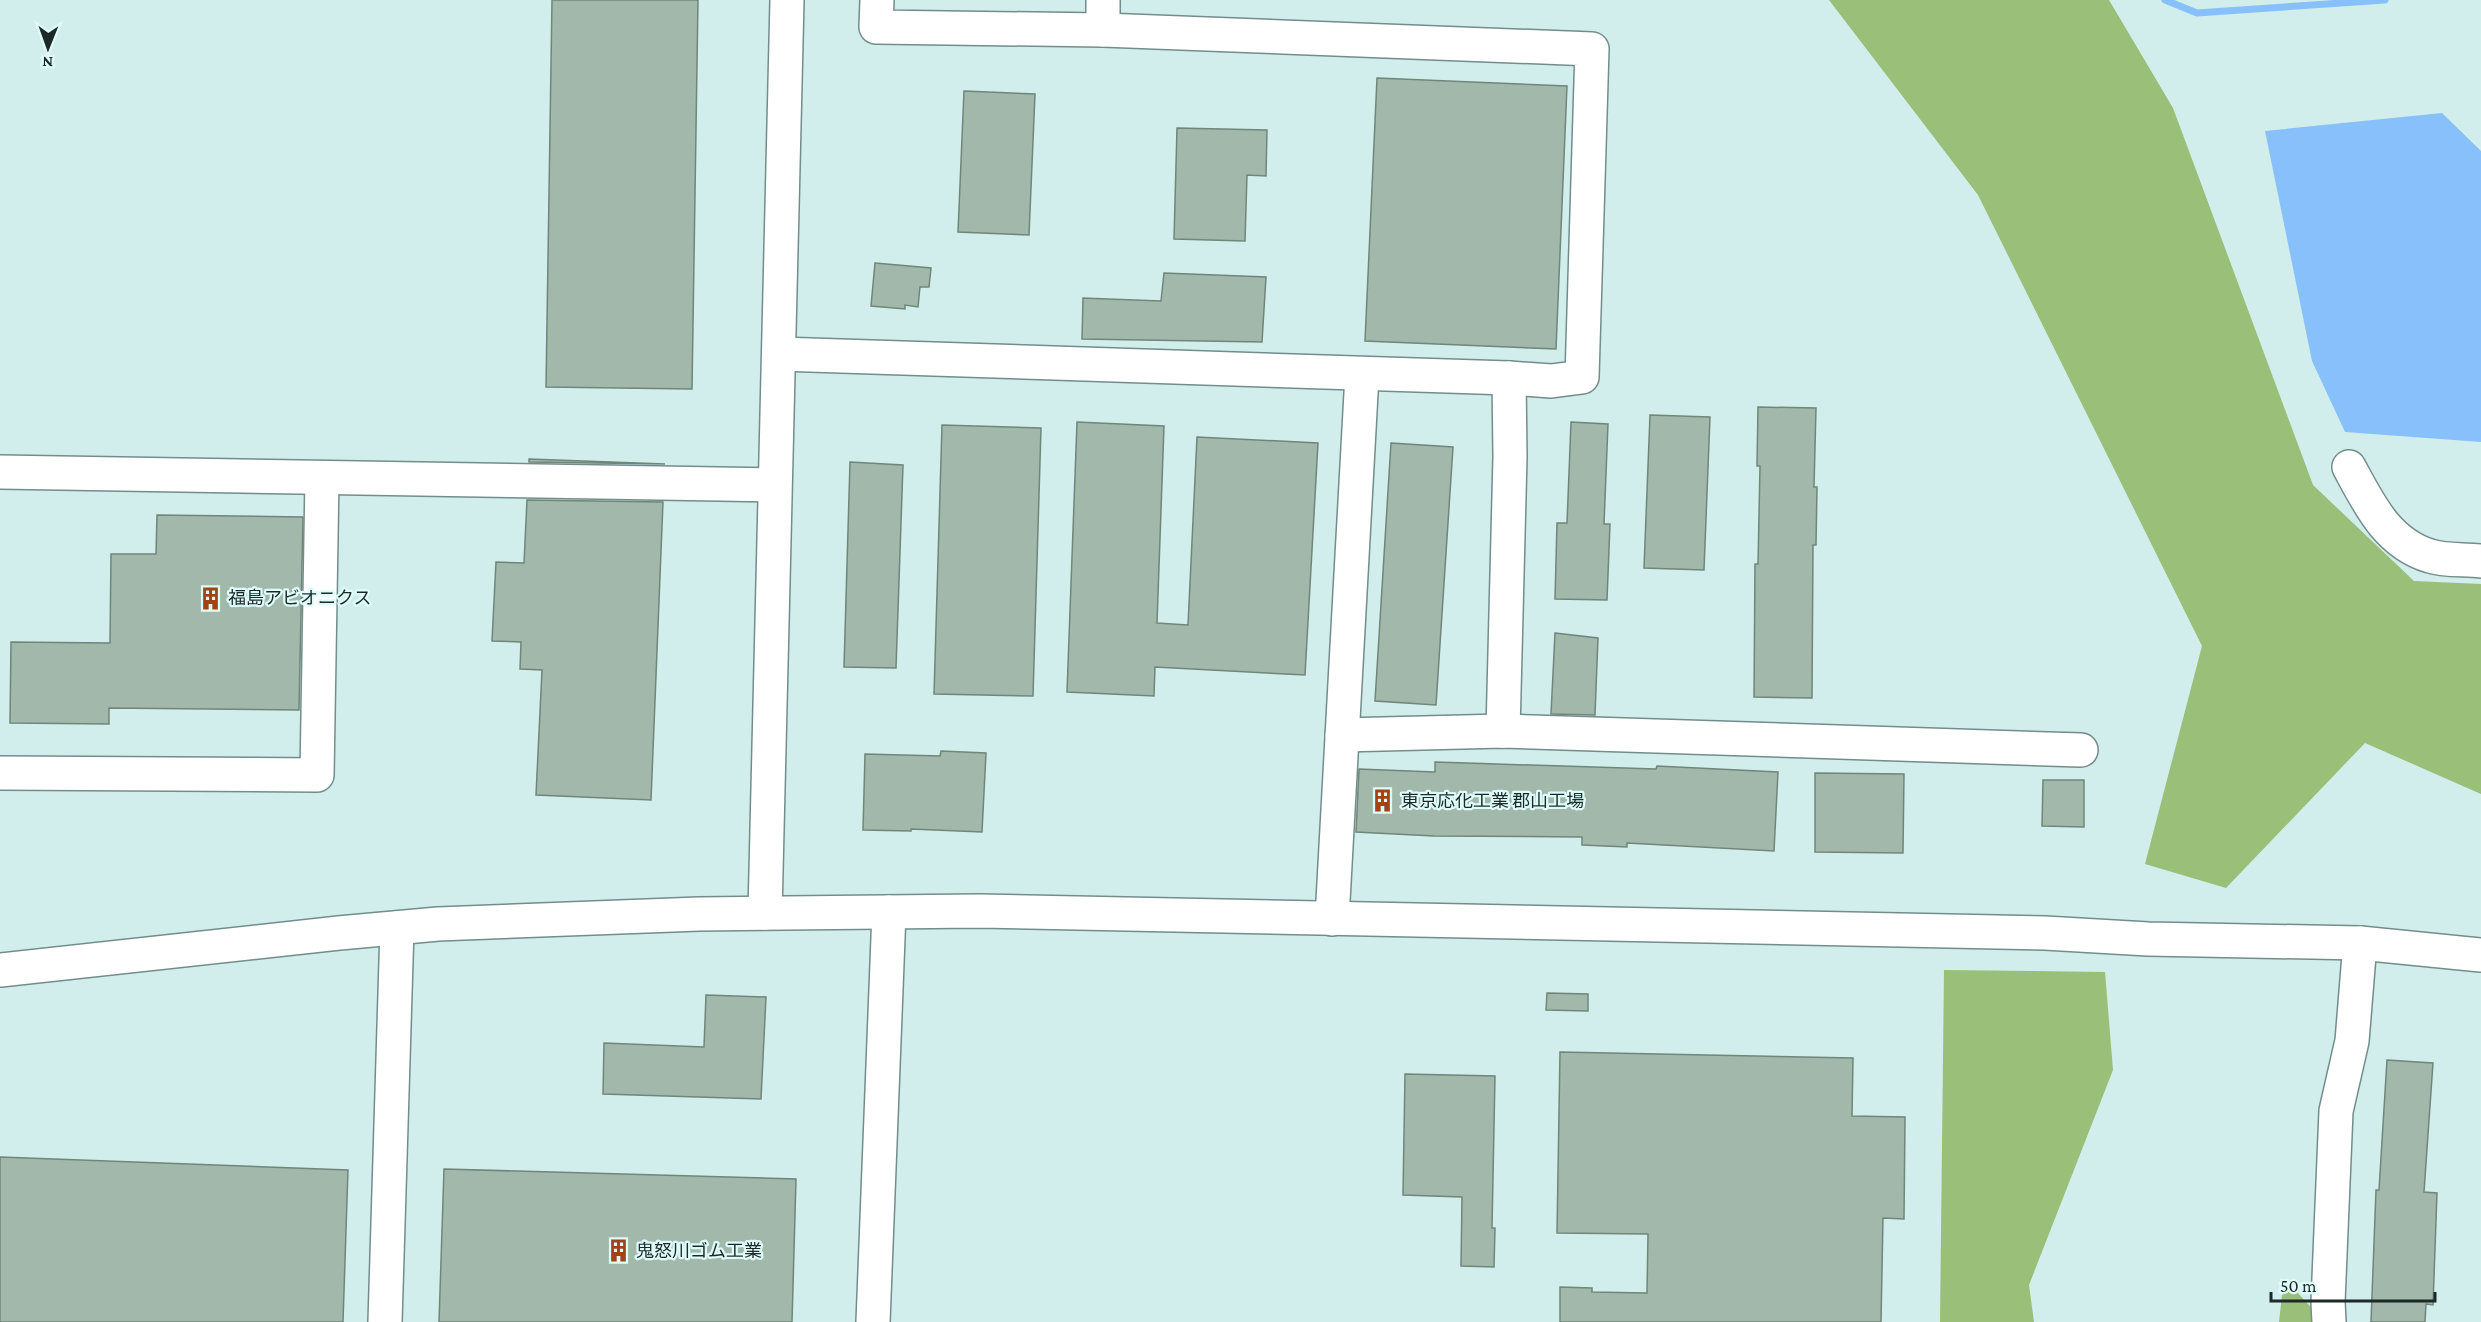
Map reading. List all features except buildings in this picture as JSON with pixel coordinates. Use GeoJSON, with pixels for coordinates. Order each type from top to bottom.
{"type":"FeatureCollection","features":[{"type":"Feature","properties":{"kind":"street"},"geometry":{"type":"LineString","coordinates":[[765,913],[787,0]]}},
{"type":"Feature","properties":{"kind":"street"},"geometry":{"type":"LineString","coordinates":[[778,354],[1551,381],[1581,377],[1592,49],[1103,15],[876,27],[877,0]]}},
{"type":"Feature","properties":{"kind":"street"},"geometry":{"type":"LineString","coordinates":[[1332,919],[1362,375]]}},
{"type":"Feature","properties":{"kind":"street"},"geometry":{"type":"LineString","coordinates":[[1503,731],[1510,457],[1509,378]]}},
{"type":"Feature","properties":{"kind":"street"},"geometry":{"type":"LineString","coordinates":[[2349,467],[2375,515],[2399,542],[2431,557],[2481,561]]}},
{"type":"Feature","properties":{"kind":"street"},"geometry":{"type":"LineString","coordinates":[[0,472],[774,484]]}},
{"type":"Feature","properties":{"kind":"street"},"geometry":{"type":"LineString","coordinates":[[0,773],[317,775],[322,478]]}},
{"type":"Feature","properties":{"kind":"street"},"geometry":{"type":"LineString","coordinates":[[1342,735],[1503,731],[2081,750]]}},
{"type":"Feature","properties":{"kind":"street"},"geometry":{"type":"LineString","coordinates":[[0,970],[397,928],[639,916],[979,911],[2045,933],[2148,939],[2361,944],[2481,955]]}},
{"type":"Feature","properties":{"kind":"street"},"geometry":{"type":"LineString","coordinates":[[873,1322],[889,912]]}},
{"type":"Feature","properties":{"kind":"street"},"geometry":{"type":"LineString","coordinates":[[386,1322],[397,928]]}},
{"type":"Feature","properties":{"kind":"street"},"geometry":{"type":"LineString","coordinates":[[2329,1322],[2328,1280],[2336,1112],[2352,1041],[2361,944]]}},
{"type":"Feature","properties":{"kind":"green space"},"geometry":{"type":"Polygon","coordinates":[[[1829,0],[2109,0],[2173,108],[2313,485],[2414,581],[2481,584],[2481,794],[2365,743],[2226,888],[2145,864],[2202,646],[1978,195],[1829,0]]]}},
{"type":"Feature","properties":{"kind":"green space"},"geometry":{"type":"Polygon","coordinates":[[[1944,970],[2105,972],[2113,1070],[2029,1285],[2034,1322],[1940,1322],[1944,970]]]}},
{"type":"Feature","properties":{"kind":"green space"},"geometry":{"type":"Polygon","coordinates":[[[2284,1278],[2320,1317],[2319,1322],[2279,1322],[2284,1278]]]}},
{"type":"Feature","properties":{"kind":"water"},"geometry":{"type":"Polygon","coordinates":[[[2442,113],[2481,151],[2481,442],[2345,432],[2312,361],[2265,131],[2442,113]]]}},
{"type":"Feature","properties":{"kind":"waterway"},"geometry":{"type":"LineString","coordinates":[[2165,0],[2197,13],[2385,0]]}},
{"type":"Feature","properties":{"kind":"place","name":"福島アビオニクス"},"geometry":{"type":"Point","coordinates":[210,598]}},
{"type":"Feature","properties":{"kind":"place","name":"東京応化工業 郡山工場"},"geometry":{"type":"Point","coordinates":[1383,801]}},
{"type":"Feature","properties":{"kind":"place","name":"鬼怒川ゴム工業"},"geometry":{"type":"Point","coordinates":[618,1251]}}]}
